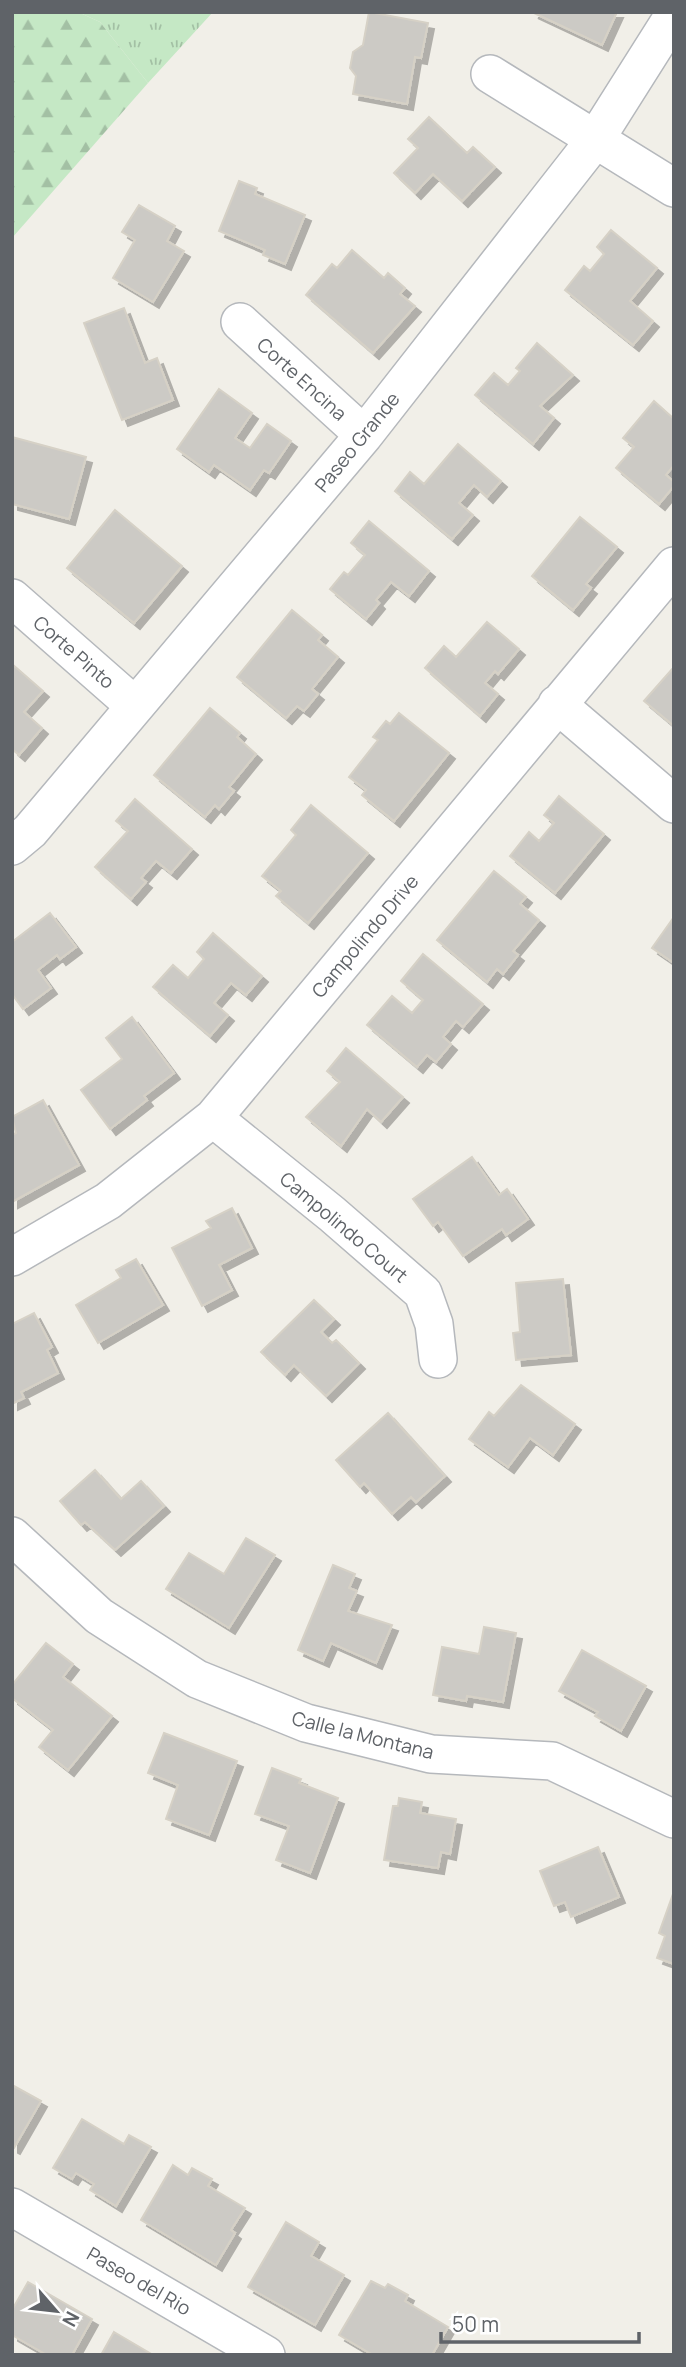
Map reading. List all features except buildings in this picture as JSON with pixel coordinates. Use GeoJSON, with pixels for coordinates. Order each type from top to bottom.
{"type":"FeatureCollection","features":[{"type":"Feature","properties":{"kind":"street","name":"Paseo Grande"},"geometry":{"type":"LineString","coordinates":[[12,846],[30,831],[364,435],[595,140],[674,15]]}},
{"type":"Feature","properties":{"kind":"street"},"geometry":{"type":"LineString","coordinates":[[490,74],[674,188]]}},
{"type":"Feature","properties":{"kind":"street","name":"Corte Encina"},"geometry":{"type":"LineString","coordinates":[[240,322],[364,435]]}},
{"type":"Feature","properties":{"kind":"street","name":"Campolindo Drive"},"geometry":{"type":"LineString","coordinates":[[12,1257],[108,1201],[213,1118],[674,566]]}},
{"type":"Feature","properties":{"kind":"street","name":"Corte Pinto"},"geometry":{"type":"LineString","coordinates":[[12,598],[135,706]]}},
{"type":"Feature","properties":{"kind":"street"},"geometry":{"type":"LineString","coordinates":[[558,704],[674,804]]}},
{"type":"Feature","properties":{"kind":"street","name":"Campolindo Court"},"geometry":{"type":"LineString","coordinates":[[213,1118],[332,1214],[423,1293],[435,1324],[438,1359]]}},
{"type":"Feature","properties":{"kind":"street","name":"Calle la Montana"},"geometry":{"type":"LineString","coordinates":[[12,1536],[99,1616],[197,1679],[306,1723],[431,1754],[552,1761],[674,1819]]}},
{"type":"Feature","properties":{"kind":"street","name":"Paseo del Rio"},"geometry":{"type":"LineString","coordinates":[[12,2207],[266,2355]]}},
{"type":"Feature","properties":{"kind":"green space"},"geometry":{"type":"Polygon","coordinates":[[[12,12],[78,12],[100,22],[148,83],[12,238],[12,12]]]}},
{"type":"Feature","properties":{"kind":"green space"},"geometry":{"type":"Polygon","coordinates":[[[78,12],[213,12],[148,83],[100,22],[78,12]]]}}]}
